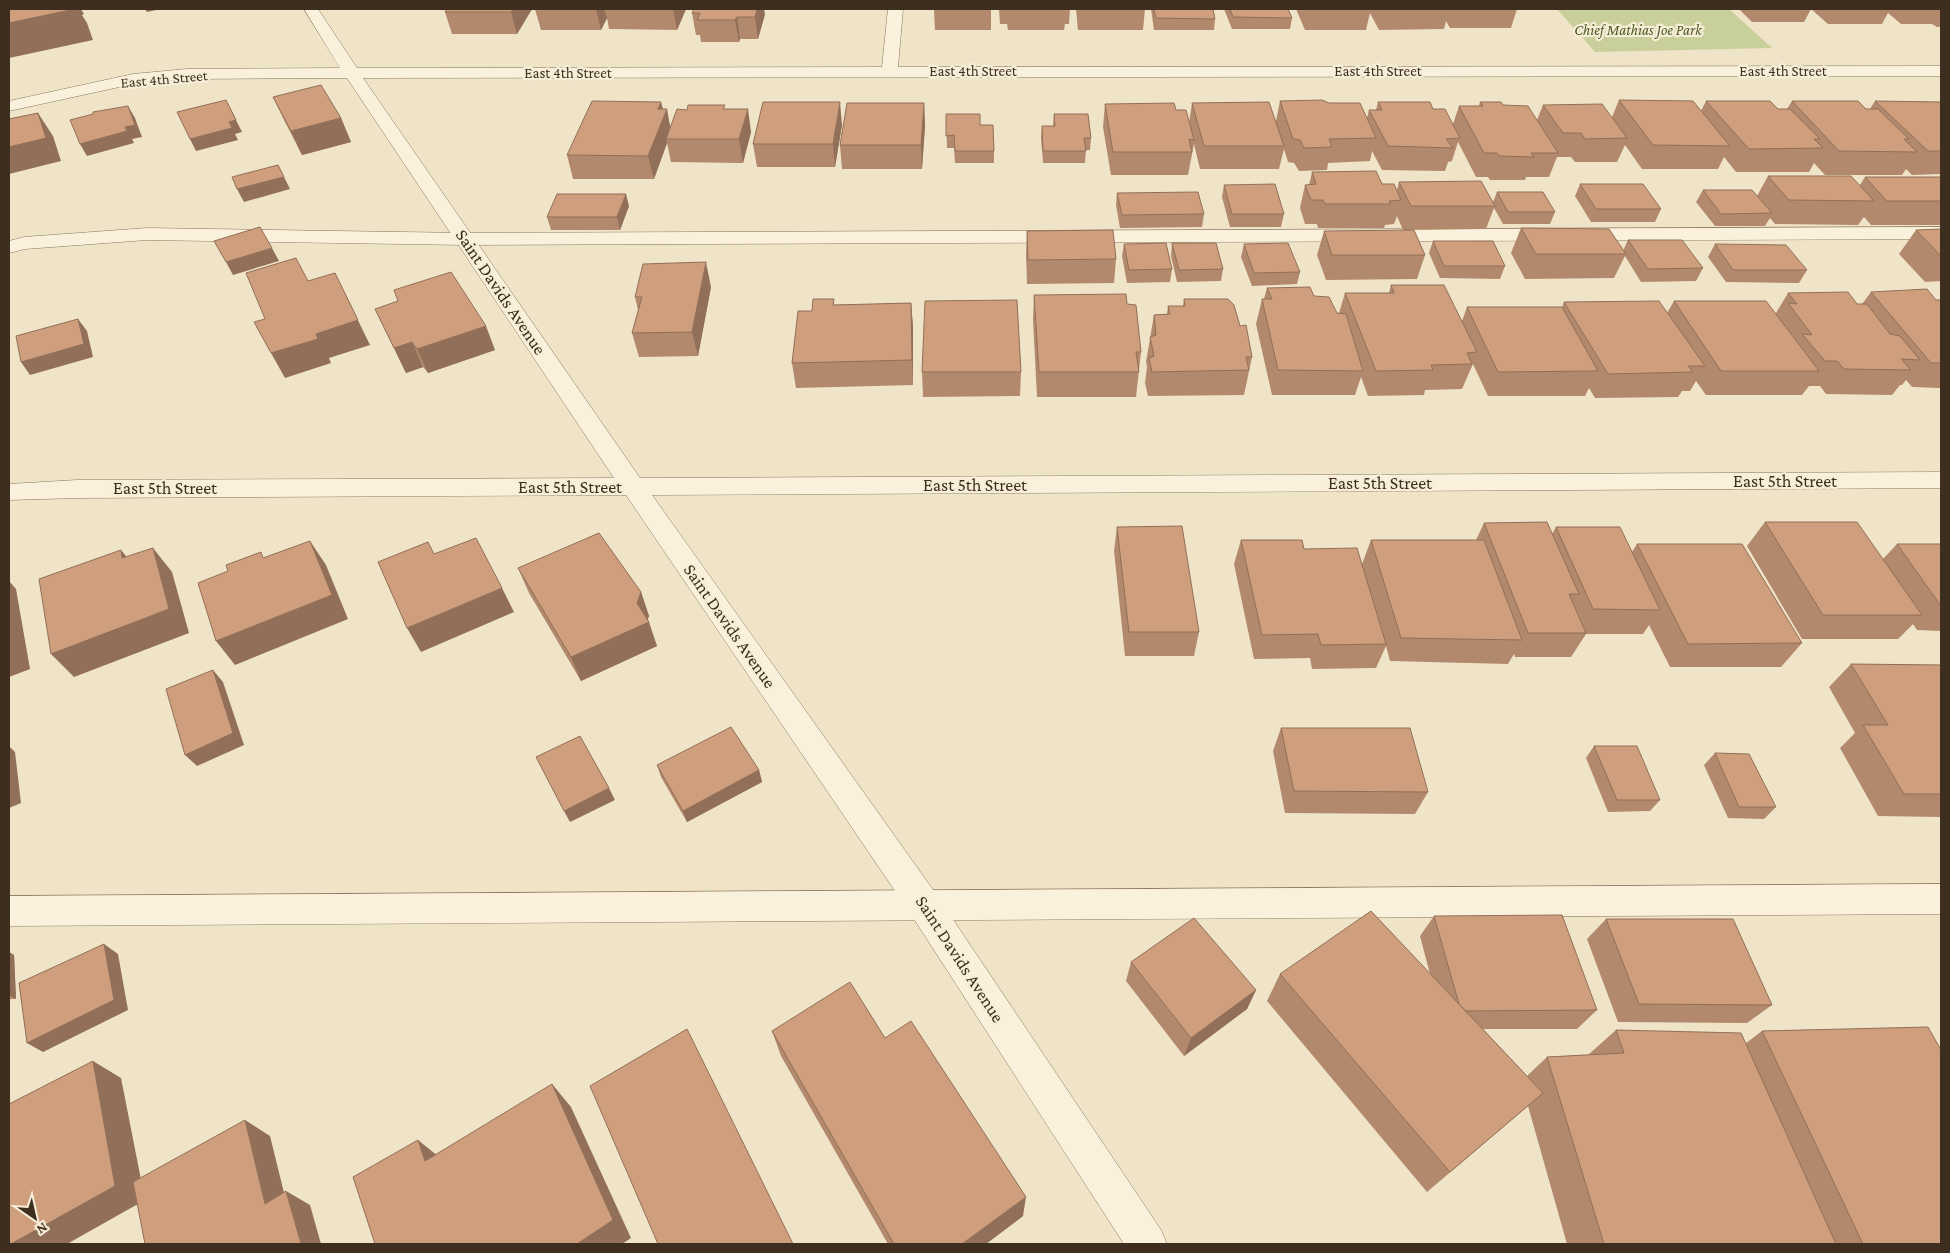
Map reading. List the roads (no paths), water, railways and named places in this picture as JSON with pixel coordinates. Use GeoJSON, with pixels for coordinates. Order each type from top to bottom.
{"type":"FeatureCollection","features":[{"type":"Feature","properties":{"kind":"street","name":"Saint Davids Avenue"},"geometry":{"type":"LineString","coordinates":[[311,9],[352,74],[634,488],[924,905],[1147,1244]]}},
{"type":"Feature","properties":{"kind":"street"},"geometry":{"type":"LineString","coordinates":[[890,70],[895,9]]}},
{"type":"Feature","properties":{"kind":"street","name":"East 4th Street"},"geometry":{"type":"LineString","coordinates":[[9,106],[91,87],[163,76],[890,70],[1941,71]]}},
{"type":"Feature","properties":{"kind":"street"},"geometry":{"type":"LineString","coordinates":[[9,247],[24,243],[147,234],[465,239],[1941,233]]}},
{"type":"Feature","properties":{"kind":"street","name":"East 5th Street"},"geometry":{"type":"LineString","coordinates":[[9,492],[77,489],[634,488],[1941,480]]}},
{"type":"Feature","properties":{"kind":"street"},"geometry":{"type":"LineString","coordinates":[[9,911],[1941,899]]}},
{"type":"Feature","properties":{"kind":"park label","name":"Chief Mathias Joe Park"},"geometry":{"type":"Point","coordinates":[1638,30]}}]}
